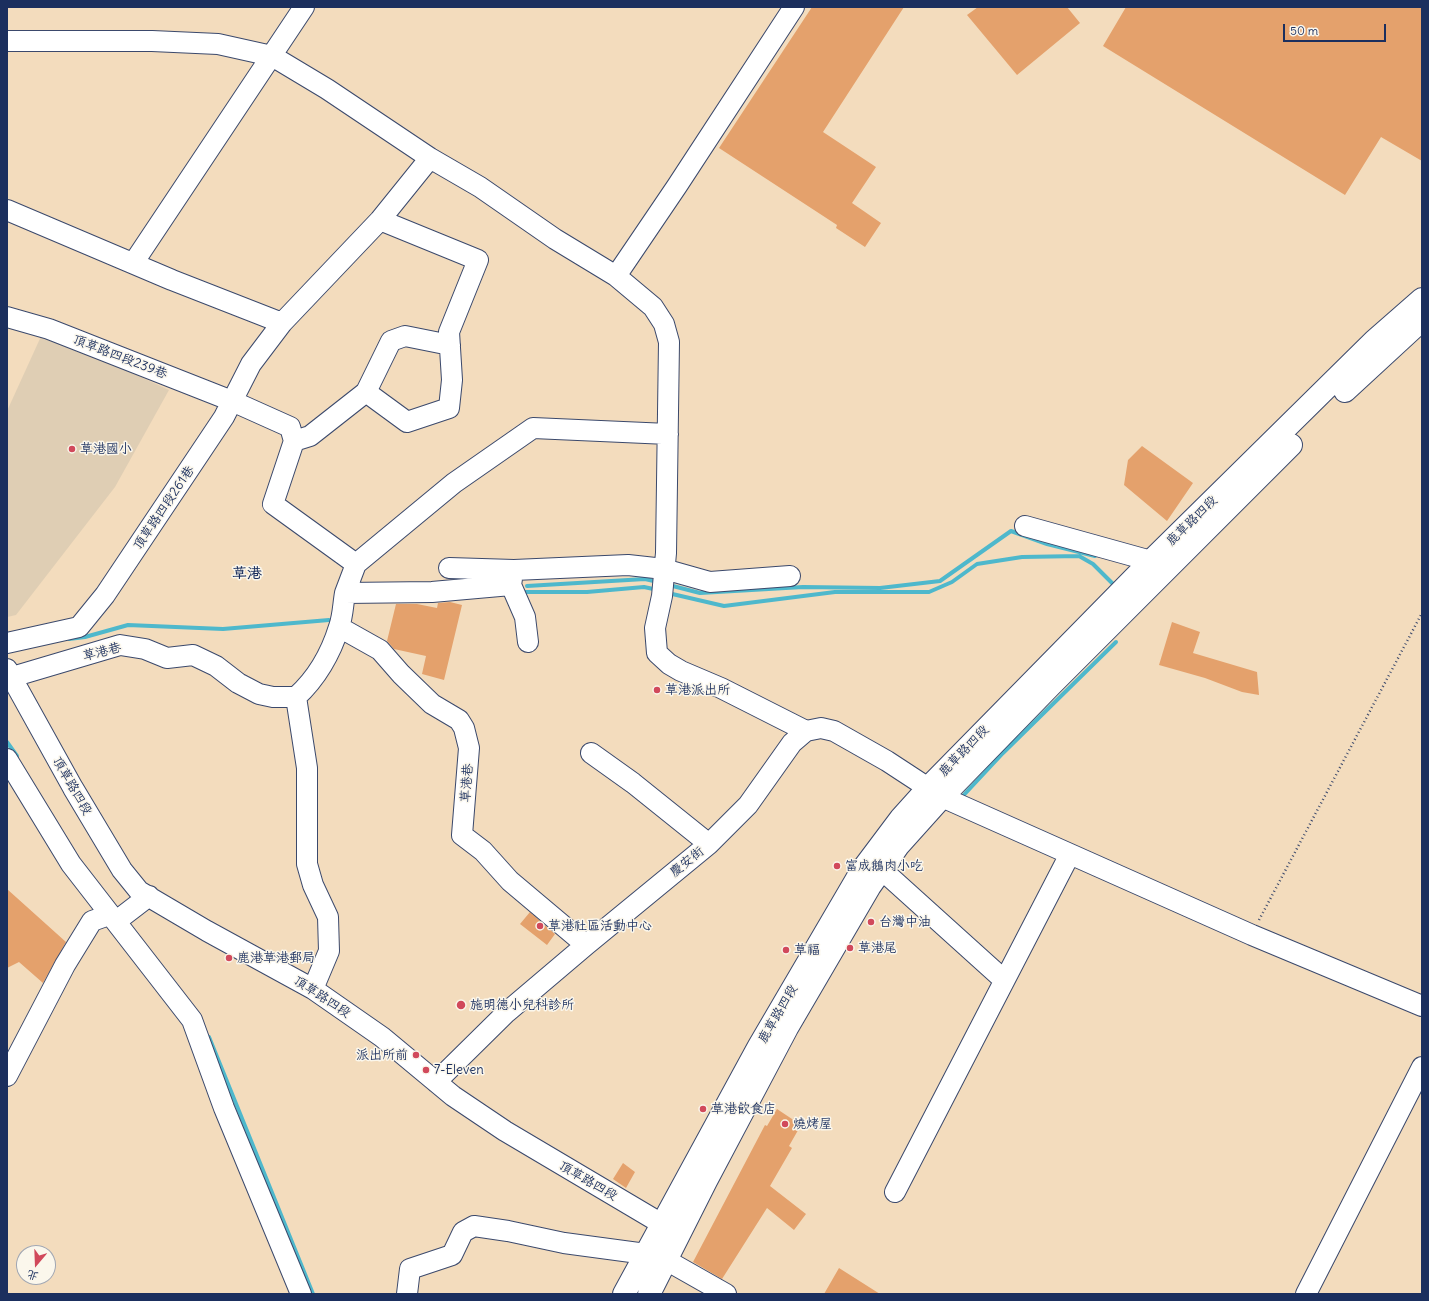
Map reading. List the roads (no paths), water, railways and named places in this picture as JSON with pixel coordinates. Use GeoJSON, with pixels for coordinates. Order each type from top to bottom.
{"type":"FeatureCollection","features":[{"type":"Feature","properties":{"kind":"main road","name":"鹿草路四段"},"geometry":{"type":"LineString","coordinates":[[649,1294],[662,1224],[759,1046],[862,870],[892,830],[935,792],[1294,432],[1321,404],[1374,341],[1421,306]]}},
{"type":"Feature","properties":{"kind":"main road","name":"鹿草路四段"},"geometry":{"type":"LineString","coordinates":[[624,1294],[656,1257],[787,1028],[881,869],[903,841],[935,792],[1151,561],[1294,432]]}},
{"type":"Feature","properties":{"kind":"street"},"geometry":{"type":"LineString","coordinates":[[134,262],[304,7]]}},
{"type":"Feature","properties":{"kind":"street"},"geometry":{"type":"LineString","coordinates":[[616,276],[677,186],[794,7]]}},
{"type":"Feature","properties":{"kind":"street"},"geometry":{"type":"LineString","coordinates":[[7,41],[129,40],[218,44],[272,56],[328,89],[430,158],[480,187],[554,239],[616,276],[653,307],[664,324],[669,342],[668,434],[663,581],[655,628],[657,653],[669,664],[728,691],[806,731],[821,728],[834,731],[898,767],[935,792],[1252,935],[1422,1006]]}},
{"type":"Feature","properties":{"kind":"street","name":"頂草路四段261巷"},"geometry":{"type":"LineString","coordinates":[[7,643],[79,627],[105,596],[224,417],[251,364],[282,323],[380,220],[430,158]]}},
{"type":"Feature","properties":{"kind":"street"},"geometry":{"type":"LineString","coordinates":[[7,210],[134,262],[172,280],[282,323]]}},
{"type":"Feature","properties":{"kind":"street"},"geometry":{"type":"LineString","coordinates":[[366,392],[407,422],[449,408],[452,380],[449,332],[478,260],[380,220]]}},
{"type":"Feature","properties":{"kind":"street","name":"頂草路四段239巷"},"geometry":{"type":"LineString","coordinates":[[7,317],[49,330],[232,401],[290,427],[294,441]]}},
{"type":"Feature","properties":{"kind":"street"},"geometry":{"type":"LineString","coordinates":[[356,564],[272,504],[294,441],[310,436],[366,392],[391,341],[405,336],[450,345]]}},
{"type":"Feature","properties":{"kind":"street"},"geometry":{"type":"LineString","coordinates":[[313,990],[329,951],[328,917],[312,885],[307,864],[307,768],[296,697],[308,686],[323,664],[339,627],[346,593],[356,564],[454,483],[533,428],[668,434]]}},
{"type":"Feature","properties":{"kind":"street"},"geometry":{"type":"LineString","coordinates":[[1025,526],[1151,561]]}},
{"type":"Feature","properties":{"kind":"street"},"geometry":{"type":"LineString","coordinates":[[346,593],[432,592],[512,578],[628,565],[663,581],[710,582],[790,576]]}},
{"type":"Feature","properties":{"kind":"street"},"geometry":{"type":"LineString","coordinates":[[449,568],[512,578]]}},
{"type":"Feature","properties":{"kind":"street"},"geometry":{"type":"LineString","coordinates":[[512,578],[525,617],[528,642]]}},
{"type":"Feature","properties":{"kind":"street","name":"草港巷"},"geometry":{"type":"LineString","coordinates":[[339,627],[380,650],[401,674],[432,704],[459,720],[464,728],[469,748],[462,834],[483,851],[510,881],[586,945]]}},
{"type":"Feature","properties":{"kind":"street","name":"草港巷"},"geometry":{"type":"LineString","coordinates":[[9,673],[120,645],[145,649],[167,658],[193,655],[216,666],[238,684],[259,694],[273,697],[296,697]]}},
{"type":"Feature","properties":{"kind":"street","name":"頂草路四段"},"geometry":{"type":"LineString","coordinates":[[9,673],[73,788],[122,870],[140,891],[313,990],[382,1037],[436,1082],[505,1131],[662,1224]]}},
{"type":"Feature","properties":{"kind":"street","name":"慶安街"},"geometry":{"type":"LineString","coordinates":[[436,1082],[507,1012],[709,844],[748,805],[792,743],[806,731]]}},
{"type":"Feature","properties":{"kind":"street"},"geometry":{"type":"LineString","coordinates":[[591,753],[633,783],[709,844]]}},
{"type":"Feature","properties":{"kind":"street"},"geometry":{"type":"LineString","coordinates":[[7,758],[71,864],[109,915],[192,1020],[224,1108],[301,1294]]}},
{"type":"Feature","properties":{"kind":"street"},"geometry":{"type":"LineString","coordinates":[[895,1192],[1070,854]]}},
{"type":"Feature","properties":{"kind":"street"},"geometry":{"type":"LineString","coordinates":[[881,869],[1004,980]]}},
{"type":"Feature","properties":{"kind":"street"},"geometry":{"type":"LineString","coordinates":[[7,1076],[61,972],[92,921],[109,915],[119,919],[149,896]]}},
{"type":"Feature","properties":{"kind":"street"},"geometry":{"type":"LineString","coordinates":[[1306,1294],[1422,1067]]}},
{"type":"Feature","properties":{"kind":"street"},"geometry":{"type":"LineString","coordinates":[[407,1294],[410,1269],[452,1255],[463,1232],[474,1226],[508,1231],[564,1244],[656,1257],[726,1294]]}},
{"type":"Feature","properties":{"kind":"waterway"},"geometry":{"type":"LineString","coordinates":[[669,585],[700,593],[803,587],[880,588],[940,581],[1011,531],[1047,544],[1095,556]]}},
{"type":"Feature","properties":{"kind":"waterway"},"geometry":{"type":"LineString","coordinates":[[668,593],[724,606],[835,592],[929,592],[952,582],[977,564],[1022,557],[1079,556],[1093,564],[1113,584]]}},
{"type":"Feature","properties":{"kind":"waterway"},"geometry":{"type":"LineString","coordinates":[[527,586],[645,579],[658,582]]}},
{"type":"Feature","properties":{"kind":"waterway"},"geometry":{"type":"LineString","coordinates":[[521,592],[587,592],[644,587],[658,590]]}},
{"type":"Feature","properties":{"kind":"waterway"},"geometry":{"type":"LineString","coordinates":[[69,639],[85,637],[128,625],[223,629],[329,620]]}},
{"type":"Feature","properties":{"kind":"waterway"},"geometry":{"type":"LineString","coordinates":[[961,798],[1003,753],[1116,642]]}},
{"type":"Feature","properties":{"kind":"waterway"},"geometry":{"type":"LineString","coordinates":[[7,742],[17,756]]}},
{"type":"Feature","properties":{"kind":"waterway"},"geometry":{"type":"LineString","coordinates":[[209,1037],[313,1294]]}},
{"type":"Feature","properties":{"kind":"place","name":"草港國小"},"geometry":{"type":"Point","coordinates":[72,449]}},
{"type":"Feature","properties":{"kind":"place","name":"草港派出所"},"geometry":{"type":"Point","coordinates":[657,690]}},
{"type":"Feature","properties":{"kind":"place","name":"富成鵝肉小吃"},"geometry":{"type":"Point","coordinates":[837,866]}},
{"type":"Feature","properties":{"kind":"place","name":"台灣中油"},"geometry":{"type":"Point","coordinates":[871,922]}},
{"type":"Feature","properties":{"kind":"place","name":"草港社區活動中心"},"geometry":{"type":"Point","coordinates":[540,926]}},
{"type":"Feature","properties":{"kind":"place","name":"草港尾"},"geometry":{"type":"Point","coordinates":[850,948]}},
{"type":"Feature","properties":{"kind":"place","name":"草福"},"geometry":{"type":"Point","coordinates":[786,950]}},
{"type":"Feature","properties":{"kind":"place","name":"鹿港草港郵局"},"geometry":{"type":"Point","coordinates":[229,958]}},
{"type":"Feature","properties":{"kind":"place","name":"施明德小兒科診所"},"geometry":{"type":"Point","coordinates":[461,1005]}},
{"type":"Feature","properties":{"kind":"place","name":"派出所前"},"geometry":{"type":"Point","coordinates":[416,1055]}},
{"type":"Feature","properties":{"kind":"place","name":"7-Eleven"},"geometry":{"type":"Point","coordinates":[426,1070]}},
{"type":"Feature","properties":{"kind":"place","name":"草港飲食店"},"geometry":{"type":"Point","coordinates":[703,1109]}},
{"type":"Feature","properties":{"kind":"place","name":"燒烤屋"},"geometry":{"type":"Point","coordinates":[785,1124]}},
{"type":"Feature","properties":{"kind":"district","name":"草港"},"geometry":{"type":"Point","coordinates":[247,574]}}]}
